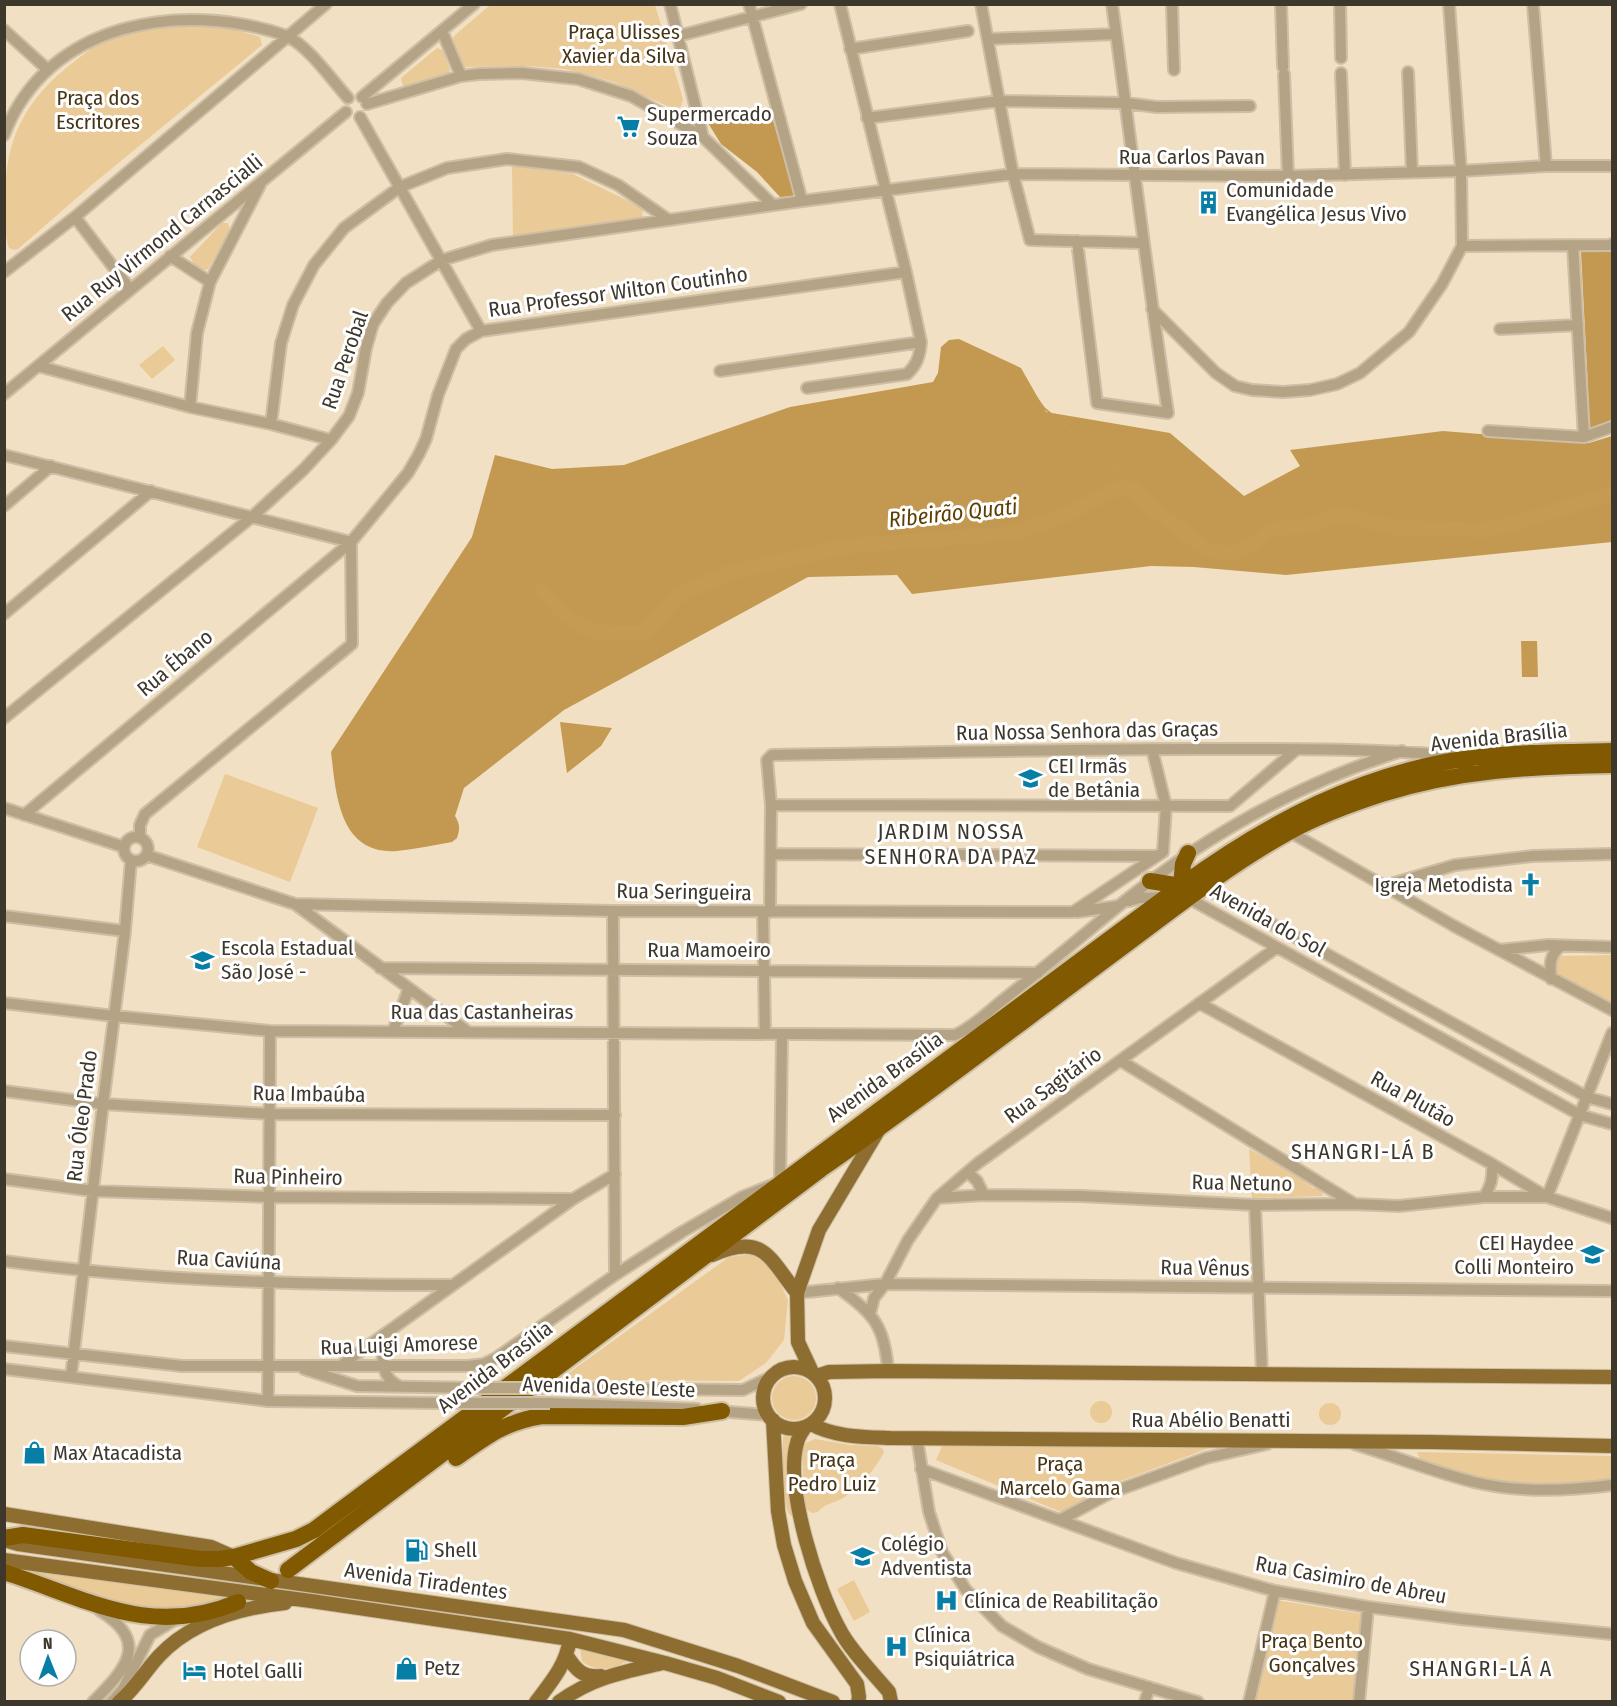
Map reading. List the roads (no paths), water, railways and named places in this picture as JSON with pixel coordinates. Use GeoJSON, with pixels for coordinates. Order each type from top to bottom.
{"type":"FeatureCollection","features":[{"type":"Feature","properties":{"kind":"highway","name":"Avenida Brasília"},"geometry":{"type":"LineString","coordinates":[[288,1570],[821,1169],[879,1129],[1250,838],[1316,804],[1357,787],[1418,768],[1472,758],[1547,752],[1612,751]]}},
{"type":"Feature","properties":{"kind":"highway","name":"Avenida Brasília"},"geometry":{"type":"LineString","coordinates":[[4,1539],[23,1535],[200,1559],[234,1557],[278,1546],[314,1530],[1166,897],[1203,888],[1290,831],[1382,794],[1444,777],[1486,770],[1612,765]]}},
{"type":"Feature","properties":{"kind":"highway"},"geometry":{"type":"LineString","coordinates":[[1150,881],[1184,892],[1182,864],[1188,853]]}},
{"type":"Feature","properties":{"kind":"highway"},"geometry":{"type":"LineString","coordinates":[[362,1516],[435,1473],[493,1432],[521,1419],[542,1416],[683,1417],[722,1411]]}},
{"type":"Feature","properties":{"kind":"highway"},"geometry":{"type":"LineString","coordinates":[[234,1557],[251,1572],[271,1581]]}},
{"type":"Feature","properties":{"kind":"highway"},"geometry":{"type":"LineString","coordinates":[[4,1572],[82,1600],[137,1615],[178,1618],[205,1614],[238,1602]]}},
{"type":"Feature","properties":{"kind":"main road"},"geometry":{"type":"LineString","coordinates":[[879,1129],[819,1230],[797,1293],[798,1342],[814,1374],[823,1384],[826,1394],[821,1414],[799,1437],[795,1451],[798,1502],[821,1591],[841,1633],[893,1698]]}},
{"type":"Feature","properties":{"kind":"main road"},"geometry":{"type":"LineString","coordinates":[[702,1259],[725,1249],[755,1247],[776,1263],[797,1293]]}},
{"type":"Feature","properties":{"kind":"main road"},"geometry":{"type":"LineString","coordinates":[[798,1342],[790,1357],[765,1386],[764,1406],[771,1418],[785,1428],[795,1429],[808,1425]]}},
{"type":"Feature","properties":{"kind":"main road"},"geometry":{"type":"LineString","coordinates":[[775,1374],[788,1367],[799,1367],[814,1374],[888,1371],[1612,1377]]}},
{"type":"Feature","properties":{"kind":"main road"},"geometry":{"type":"LineString","coordinates":[[771,1418],[778,1511],[784,1545],[795,1581],[809,1613],[857,1684],[858,1701]]}},
{"type":"Feature","properties":{"kind":"main road","name":"Rua Abélio Benatti"},"geometry":{"type":"LineString","coordinates":[[808,1425],[846,1435],[917,1439],[1612,1446]]}},
{"type":"Feature","properties":{"kind":"main road"},"geometry":{"type":"LineString","coordinates":[[4,1514],[211,1547],[234,1557]]}},
{"type":"Feature","properties":{"kind":"main road","name":"Avenida Tiradentes"},"geometry":{"type":"LineString","coordinates":[[4,1539],[18,1544],[624,1630],[738,1666],[833,1701]]}},
{"type":"Feature","properties":{"kind":"main road","name":"Avenida Tiradentes"},"geometry":{"type":"LineString","coordinates":[[4,1560],[570,1639],[665,1663],[742,1686],[778,1701]]}},
{"type":"Feature","properties":{"kind":"main road"},"geometry":{"type":"LineString","coordinates":[[118,1701],[127,1695],[171,1645],[197,1627],[226,1615],[252,1608],[308,1601],[317,1593],[338,1589]]}},
{"type":"Feature","properties":{"kind":"main road"},"geometry":{"type":"LineString","coordinates":[[536,1701],[560,1670],[574,1633],[580,1630],[624,1630]]}},
{"type":"Feature","properties":{"kind":"main road"},"geometry":{"type":"LineString","coordinates":[[826,1641],[841,1633]]}},
{"type":"Feature","properties":{"kind":"main road"},"geometry":{"type":"LineString","coordinates":[[567,1656],[583,1675],[590,1677],[665,1663]]}},
{"type":"Feature","properties":{"kind":"main road"},"geometry":{"type":"LineString","coordinates":[[560,1701],[587,1684],[609,1675]]}},
{"type":"Feature","properties":{"kind":"street"},"geometry":{"type":"LineString","coordinates":[[5,270],[75,217],[326,4]]}},
{"type":"Feature","properties":{"kind":"street"},"geometry":{"type":"LineString","coordinates":[[364,100],[474,4]]}},
{"type":"Feature","properties":{"kind":"street"},"geometry":{"type":"LineString","coordinates":[[670,4],[703,137]]}},
{"type":"Feature","properties":{"kind":"street"},"geometry":{"type":"LineString","coordinates":[[749,4],[802,201]]}},
{"type":"Feature","properties":{"kind":"street"},"geometry":{"type":"LineString","coordinates":[[678,36],[801,4]]}},
{"type":"Feature","properties":{"kind":"street"},"geometry":{"type":"LineString","coordinates":[[807,388],[907,374],[915,367],[921,347],[906,272],[840,4]]}},
{"type":"Feature","properties":{"kind":"street"},"geometry":{"type":"LineString","coordinates":[[981,4],[1013,174],[1030,240],[1143,243]]}},
{"type":"Feature","properties":{"kind":"street"},"geometry":{"type":"LineString","coordinates":[[1077,242],[1097,403],[1168,413],[1112,4]]}},
{"type":"Feature","properties":{"kind":"street"},"geometry":{"type":"LineString","coordinates":[[1172,4],[1174,70]]}},
{"type":"Feature","properties":{"kind":"street"},"geometry":{"type":"LineString","coordinates":[[1281,4],[1288,176]]}},
{"type":"Feature","properties":{"kind":"street"},"geometry":{"type":"LineString","coordinates":[[1340,4],[1341,58]]}},
{"type":"Feature","properties":{"kind":"street"},"geometry":{"type":"LineString","coordinates":[[1152,309],[1216,373],[1235,386],[1252,390],[1310,390],[1337,384],[1360,373],[1409,332],[1442,284],[1462,246],[1461,171],[1449,4]]}},
{"type":"Feature","properties":{"kind":"street"},"geometry":{"type":"LineString","coordinates":[[1533,4],[1546,166]]}},
{"type":"Feature","properties":{"kind":"street"},"geometry":{"type":"LineString","coordinates":[[4,135],[24,98],[47,69],[75,46],[94,35],[121,23],[149,15],[206,12],[249,22],[287,36],[302,46],[348,98]]}},
{"type":"Feature","properties":{"kind":"street"},"geometry":{"type":"LineString","coordinates":[[4,30],[47,69]]}},
{"type":"Feature","properties":{"kind":"street"},"geometry":{"type":"LineString","coordinates":[[442,31],[461,76]]}},
{"type":"Feature","properties":{"kind":"street"},"geometry":{"type":"LineString","coordinates":[[850,49],[968,31]]}},
{"type":"Feature","properties":{"kind":"street"},"geometry":{"type":"LineString","coordinates":[[988,39],[1116,34]]}},
{"type":"Feature","properties":{"kind":"street"},"geometry":{"type":"LineString","coordinates":[[1408,72],[1412,172]]}},
{"type":"Feature","properties":{"kind":"street"},"geometry":{"type":"LineString","coordinates":[[364,100],[366,112],[360,117],[350,117],[344,105],[348,98],[355,95],[364,100],[461,76],[522,73],[578,79],[631,96],[703,137],[773,205]]}},
{"type":"Feature","properties":{"kind":"street"},"geometry":{"type":"LineString","coordinates":[[1341,73],[1345,175]]}},
{"type":"Feature","properties":{"kind":"street"},"geometry":{"type":"LineString","coordinates":[[867,118],[999,101],[1126,104],[1157,107],[1250,106]]}},
{"type":"Feature","properties":{"kind":"street","name":"Rua Ruy Virmond Carnascialli"},"geometry":{"type":"LineString","coordinates":[[4,394],[346,112]]}},
{"type":"Feature","properties":{"kind":"street"},"geometry":{"type":"LineString","coordinates":[[360,117],[481,331]]}},
{"type":"Feature","properties":{"kind":"street"},"geometry":{"type":"LineString","coordinates":[[271,424],[281,343],[293,305],[314,265],[344,228],[400,187],[447,168],[507,159],[579,167],[618,184],[669,220]]}},
{"type":"Feature","properties":{"kind":"street","name":"Rua Carlos Pavan"},"geometry":{"type":"LineString","coordinates":[[773,205],[1013,174],[1288,176],[1546,166],[1612,166]]}},
{"type":"Feature","properties":{"kind":"street"},"geometry":{"type":"LineString","coordinates":[[190,407],[197,333],[210,282],[263,180]]}},
{"type":"Feature","properties":{"kind":"street","name":"Rua Perobal"},"geometry":{"type":"LineString","coordinates":[[4,718],[253,516],[303,470],[331,440],[349,416],[358,393],[366,348],[374,324],[387,303],[406,283],[442,260],[492,245],[773,205]]}},
{"type":"Feature","properties":{"kind":"street"},"geometry":{"type":"LineString","coordinates":[[75,217],[130,289]]}},
{"type":"Feature","properties":{"kind":"street"},"geometry":{"type":"LineString","coordinates":[[1462,246],[1612,244]]}},
{"type":"Feature","properties":{"kind":"street"},"geometry":{"type":"LineString","coordinates":[[1573,245],[1584,437]]}},
{"type":"Feature","properties":{"kind":"street"},"geometry":{"type":"LineString","coordinates":[[170,256],[210,282]]}},
{"type":"Feature","properties":{"kind":"street","name":"Rua Professor Wilton Coutinho"},"geometry":{"type":"LineString","coordinates":[[351,542],[408,473],[426,439],[438,395],[456,349],[466,339],[481,331],[906,272]]}},
{"type":"Feature","properties":{"kind":"street"},"geometry":{"type":"LineString","coordinates":[[1500,329],[1578,325]]}},
{"type":"Feature","properties":{"kind":"street"},"geometry":{"type":"LineString","coordinates":[[720,371],[921,347]]}},
{"type":"Feature","properties":{"kind":"street"},"geometry":{"type":"LineString","coordinates":[[38,366],[190,407],[271,424],[331,440]]}},
{"type":"Feature","properties":{"kind":"street"},"geometry":{"type":"LineString","coordinates":[[1488,430],[1584,437],[1612,427]]}},
{"type":"Feature","properties":{"kind":"street"},"geometry":{"type":"LineString","coordinates":[[4,455],[351,542],[352,644],[145,814],[140,825],[140,838],[147,845],[146,855],[142,859],[131,860],[126,855],[124,847],[128,840],[140,838]]}},
{"type":"Feature","properties":{"kind":"street"},"geometry":{"type":"LineString","coordinates":[[4,506],[51,466]]}},
{"type":"Feature","properties":{"kind":"street"},"geometry":{"type":"LineString","coordinates":[[4,614],[151,491]]}},
{"type":"Feature","properties":{"kind":"street","name":"Rua Ébano"},"geometry":{"type":"LineString","coordinates":[[24,815],[351,542]]}},
{"type":"Feature","properties":{"kind":"street"},"geometry":{"type":"LineString","coordinates":[[1073,912],[1163,852],[1166,806],[1152,749]]}},
{"type":"Feature","properties":{"kind":"street"},"geometry":{"type":"LineString","coordinates":[[765,1033],[764,970],[766,912],[772,854],[771,805],[1230,806],[1297,749]]}},
{"type":"Feature","properties":{"kind":"street","name":"Rua Nossa Senhora das Graças"},"geometry":{"type":"LineString","coordinates":[[771,805],[767,760],[772,755],[1297,749],[1402,751],[1472,758]]}},
{"type":"Feature","properties":{"kind":"street","name":"Avenida Brasília"},"geometry":{"type":"LineString","coordinates":[[961,1033],[1188,853],[1260,810],[1311,785],[1361,764],[1402,751]]}},
{"type":"Feature","properties":{"kind":"street"},"geometry":{"type":"LineString","coordinates":[[4,808],[124,847]]}},
{"type":"Feature","properties":{"kind":"street"},"geometry":{"type":"LineString","coordinates":[[1290,831],[1498,950],[1612,1010]]}},
{"type":"Feature","properties":{"kind":"street"},"geometry":{"type":"LineString","coordinates":[[772,854],[1155,856]]}},
{"type":"Feature","properties":{"kind":"street"},"geometry":{"type":"LineString","coordinates":[[1384,886],[1455,865],[1533,855],[1612,854]]}},
{"type":"Feature","properties":{"kind":"street"},"geometry":{"type":"LineString","coordinates":[[146,855],[295,904],[467,1031]]}},
{"type":"Feature","properties":{"kind":"street","name":"Rua Óleo Prado"},"geometry":{"type":"LineString","coordinates":[[72,1377],[125,931],[131,860]]}},
{"type":"Feature","properties":{"kind":"street","name":"Avenida do Sol"},"geometry":{"type":"LineString","coordinates":[[1203,888],[1414,1000],[1587,1097],[1612,1104]]}},
{"type":"Feature","properties":{"kind":"street","name":"Avenida do Sol"},"geometry":{"type":"LineString","coordinates":[[1184,892],[1276,948],[1580,1115],[1612,1124]]}},
{"type":"Feature","properties":{"kind":"street","name":"Rua Seringueira"},"geometry":{"type":"LineString","coordinates":[[295,904],[613,911],[1073,912],[1120,905],[1139,898],[1166,897]]}},
{"type":"Feature","properties":{"kind":"street"},"geometry":{"type":"LineString","coordinates":[[613,911],[615,1275]]}},
{"type":"Feature","properties":{"kind":"street"},"geometry":{"type":"LineString","coordinates":[[4,916],[125,931]]}},
{"type":"Feature","properties":{"kind":"street"},"geometry":{"type":"LineString","coordinates":[[1498,950],[1561,946],[1612,947]]}},
{"type":"Feature","properties":{"kind":"street"},"geometry":{"type":"LineString","coordinates":[[1551,979],[1551,958],[1554,951],[1561,946]]}},
{"type":"Feature","properties":{"kind":"street","name":"Rua Sagitário"},"geometry":{"type":"LineString","coordinates":[[870,1314],[874,1298],[885,1284],[908,1240],[937,1198],[968,1172],[1276,948]]}},
{"type":"Feature","properties":{"kind":"street"},"geometry":{"type":"LineString","coordinates":[[1316,969],[1326,954]]}},
{"type":"Feature","properties":{"kind":"street","name":"Rua Mamoeiro"},"geometry":{"type":"LineString","coordinates":[[380,968],[1038,973]]}},
{"type":"Feature","properties":{"kind":"street"},"geometry":{"type":"LineString","coordinates":[[393,1031],[409,988]]}},
{"type":"Feature","properties":{"kind":"street","name":"Rua das Castanheiras"},"geometry":{"type":"LineString","coordinates":[[4,1003],[270,1031],[949,1035],[961,1033]]}},
{"type":"Feature","properties":{"kind":"street","name":"Rua Plutão"},"geometry":{"type":"LineString","coordinates":[[1199,1003],[1492,1164],[1546,1197],[1612,1218]]}},
{"type":"Feature","properties":{"kind":"street"},"geometry":{"type":"LineString","coordinates":[[4,1369],[268,1401],[270,1031]]}},
{"type":"Feature","properties":{"kind":"street"},"geometry":{"type":"LineString","coordinates":[[1546,1197],[1612,1033]]}},
{"type":"Feature","properties":{"kind":"street"},"geometry":{"type":"LineString","coordinates":[[780,1182],[782,1034]]}},
{"type":"Feature","properties":{"kind":"street"},"geometry":{"type":"LineString","coordinates":[[1121,1060],[1354,1204]]}},
{"type":"Feature","properties":{"kind":"street","name":"Rua Imbaúba"},"geometry":{"type":"LineString","coordinates":[[4,1091],[103,1104],[269,1114],[615,1114]]}},
{"type":"Feature","properties":{"kind":"street"},"geometry":{"type":"LineString","coordinates":[[1484,1197],[1491,1186],[1492,1164]]}},
{"type":"Feature","properties":{"kind":"street"},"geometry":{"type":"LineString","coordinates":[[968,1172],[984,1195]]}},
{"type":"Feature","properties":{"kind":"street"},"geometry":{"type":"LineString","coordinates":[[343,1365],[573,1199],[615,1174]]}},
{"type":"Feature","properties":{"kind":"street","name":"Rua Pinheiro"},"geometry":{"type":"LineString","coordinates":[[4,1179],[93,1191],[268,1197],[573,1199]]}},
{"type":"Feature","properties":{"kind":"street","name":"Rua Luigi Amorese"},"geometry":{"type":"LineString","coordinates":[[4,1346],[182,1366],[468,1366],[484,1364],[506,1352],[615,1275],[682,1232],[742,1197],[780,1182]]}},
{"type":"Feature","properties":{"kind":"street","name":"Rua Netuno"},"geometry":{"type":"LineString","coordinates":[[937,1198],[984,1195],[1081,1196],[1255,1205],[1399,1206],[1484,1197],[1546,1197]]}},
{"type":"Feature","properties":{"kind":"street"},"geometry":{"type":"LineString","coordinates":[[1255,1205],[1262,1373]]}},
{"type":"Feature","properties":{"kind":"street","name":"Rua Caviúna"},"geometry":{"type":"LineString","coordinates":[[4,1261],[83,1271],[268,1282],[452,1285]]}},
{"type":"Feature","properties":{"kind":"street","name":"Rua Vênus"},"geometry":{"type":"LineString","coordinates":[[797,1293],[885,1284],[1612,1291]]}},
{"type":"Feature","properties":{"kind":"street"},"geometry":{"type":"LineString","coordinates":[[838,1288],[870,1314],[879,1325],[886,1347],[888,1371]]}},
{"type":"Feature","properties":{"kind":"street"},"geometry":{"type":"LineString","coordinates":[[383,1335],[384,1373],[397,1386],[743,1390],[775,1374]]}},
{"type":"Feature","properties":{"kind":"street"},"geometry":{"type":"LineString","coordinates":[[300,1367],[357,1386],[405,1386]]}},
{"type":"Feature","properties":{"kind":"street","name":"Avenida Oeste Leste"},"geometry":{"type":"LineString","coordinates":[[268,1401],[550,1403],[722,1411],[771,1418]]}},
{"type":"Feature","properties":{"kind":"street"},"geometry":{"type":"LineString","coordinates":[[917,1439],[929,1512],[942,1552],[966,1590],[1002,1626],[1038,1647],[1088,1669],[1198,1701]]}},
{"type":"Feature","properties":{"kind":"street"},"geometry":{"type":"LineString","coordinates":[[1060,1520],[1110,1493],[1206,1458],[1279,1442]]}},
{"type":"Feature","properties":{"kind":"street"},"geometry":{"type":"LineString","coordinates":[[1348,1442],[1475,1482],[1538,1489],[1574,1490],[1612,1485]]}},
{"type":"Feature","properties":{"kind":"street","name":"Rua Casimiro de Abreu"},"geometry":{"type":"LineString","coordinates":[[921,1469],[1176,1563],[1275,1591],[1368,1607],[1461,1619],[1612,1634]]}},
{"type":"Feature","properties":{"kind":"street"},"geometry":{"type":"LineString","coordinates":[[1250,1701],[1275,1591]]}},
{"type":"Feature","properties":{"kind":"street"},"geometry":{"type":"LineString","coordinates":[[82,1600],[118,1623],[128,1643],[126,1662],[121,1672],[93,1701]]}},
{"type":"Feature","properties":{"kind":"street"},"geometry":{"type":"LineString","coordinates":[[1359,1701],[1368,1607]]}},
{"type":"Feature","properties":{"kind":"street"},"geometry":{"type":"LineString","coordinates":[[112,1701],[123,1689],[150,1635],[178,1618]]}},
{"type":"Feature","properties":{"kind":"street"},"geometry":{"type":"LineString","coordinates":[[1145,1701],[1149,1687]]}},
{"type":"Feature","properties":{"kind":"waterway"},"geometry":{"type":"LineString","coordinates":[[1021,376],[1044,408],[1113,465],[1123,486]]}},
{"type":"Feature","properties":{"kind":"waterway","name":"Ribeirão Quati"},"geometry":{"type":"LineString","coordinates":[[543,591],[562,611],[581,626],[598,632],[643,633],[677,596],[728,573],[848,546],[1015,533],[1063,516],[1123,486],[1135,491],[1151,507],[1209,551],[1234,553],[1255,543],[1272,529],[1310,526],[1344,515],[1398,528],[1482,530],[1510,525],[1612,493]]}},
{"type":"Feature","properties":{"kind":"place","name":"Supermercado Souza"},"geometry":{"type":"Point","coordinates":[629,126]}},
{"type":"Feature","properties":{"kind":"place","name":"Comunidade Evangélica Jesus Vivo"},"geometry":{"type":"Point","coordinates":[1208,202]}},
{"type":"Feature","properties":{"kind":"place","name":"CEI Irmãs de Betânia"},"geometry":{"type":"Point","coordinates":[1030,778]}},
{"type":"Feature","properties":{"kind":"place","name":"Igreja Metodista"},"geometry":{"type":"Point","coordinates":[1531,885]}},
{"type":"Feature","properties":{"kind":"place","name":"Escola Estadual São José -"},"geometry":{"type":"Point","coordinates":[203,960]}},
{"type":"Feature","properties":{"kind":"place","name":"CEI Haydee Colli Monteiro"},"geometry":{"type":"Point","coordinates":[1592,1255]}},
{"type":"Feature","properties":{"kind":"place","name":"Max Atacadista"},"geometry":{"type":"Point","coordinates":[35,1453]}},
{"type":"Feature","properties":{"kind":"place","name":"Shell"},"geometry":{"type":"Point","coordinates":[416,1550]}},
{"type":"Feature","properties":{"kind":"place","name":"Colégio Adventista"},"geometry":{"type":"Point","coordinates":[863,1556]}},
{"type":"Feature","properties":{"kind":"place","name":"Clínica de Reabilitação"},"geometry":{"type":"Point","coordinates":[946,1601]}},
{"type":"Feature","properties":{"kind":"place","name":"Clínica Psiquiátrica"},"geometry":{"type":"Point","coordinates":[896,1647]}},
{"type":"Feature","properties":{"kind":"place","name":"Petz"},"geometry":{"type":"Point","coordinates":[406,1668]}},
{"type":"Feature","properties":{"kind":"place","name":"Hotel Galli"},"geometry":{"type":"Point","coordinates":[195,1671]}},
{"type":"Feature","properties":{"kind":"district","name":"JARDIM NOSSA SENHORA DA PAZ"},"geometry":{"type":"Point","coordinates":[951,844]}},
{"type":"Feature","properties":{"kind":"district","name":"SHANGRI-LÁ B"},"geometry":{"type":"Point","coordinates":[1363,1151]}},
{"type":"Feature","properties":{"kind":"district","name":"SHANGRI-LÁ A"},"geometry":{"type":"Point","coordinates":[1481,1668]}},
{"type":"Feature","properties":{"kind":"park label","name":"Praça Ulisses Xavier da Silva"},"geometry":{"type":"Point","coordinates":[624,44]}},
{"type":"Feature","properties":{"kind":"park label","name":"Praça dos Escritores"},"geometry":{"type":"Point","coordinates":[98,110]}},
{"type":"Feature","properties":{"kind":"park label","name":"Praça Pedro Luiz"},"geometry":{"type":"Point","coordinates":[832,1472]}},
{"type":"Feature","properties":{"kind":"park label","name":"Praça Marcelo Gama"},"geometry":{"type":"Point","coordinates":[1060,1476]}},
{"type":"Feature","properties":{"kind":"park label","name":"Praça Bento Gonçalves"},"geometry":{"type":"Point","coordinates":[1312,1653]}}]}
